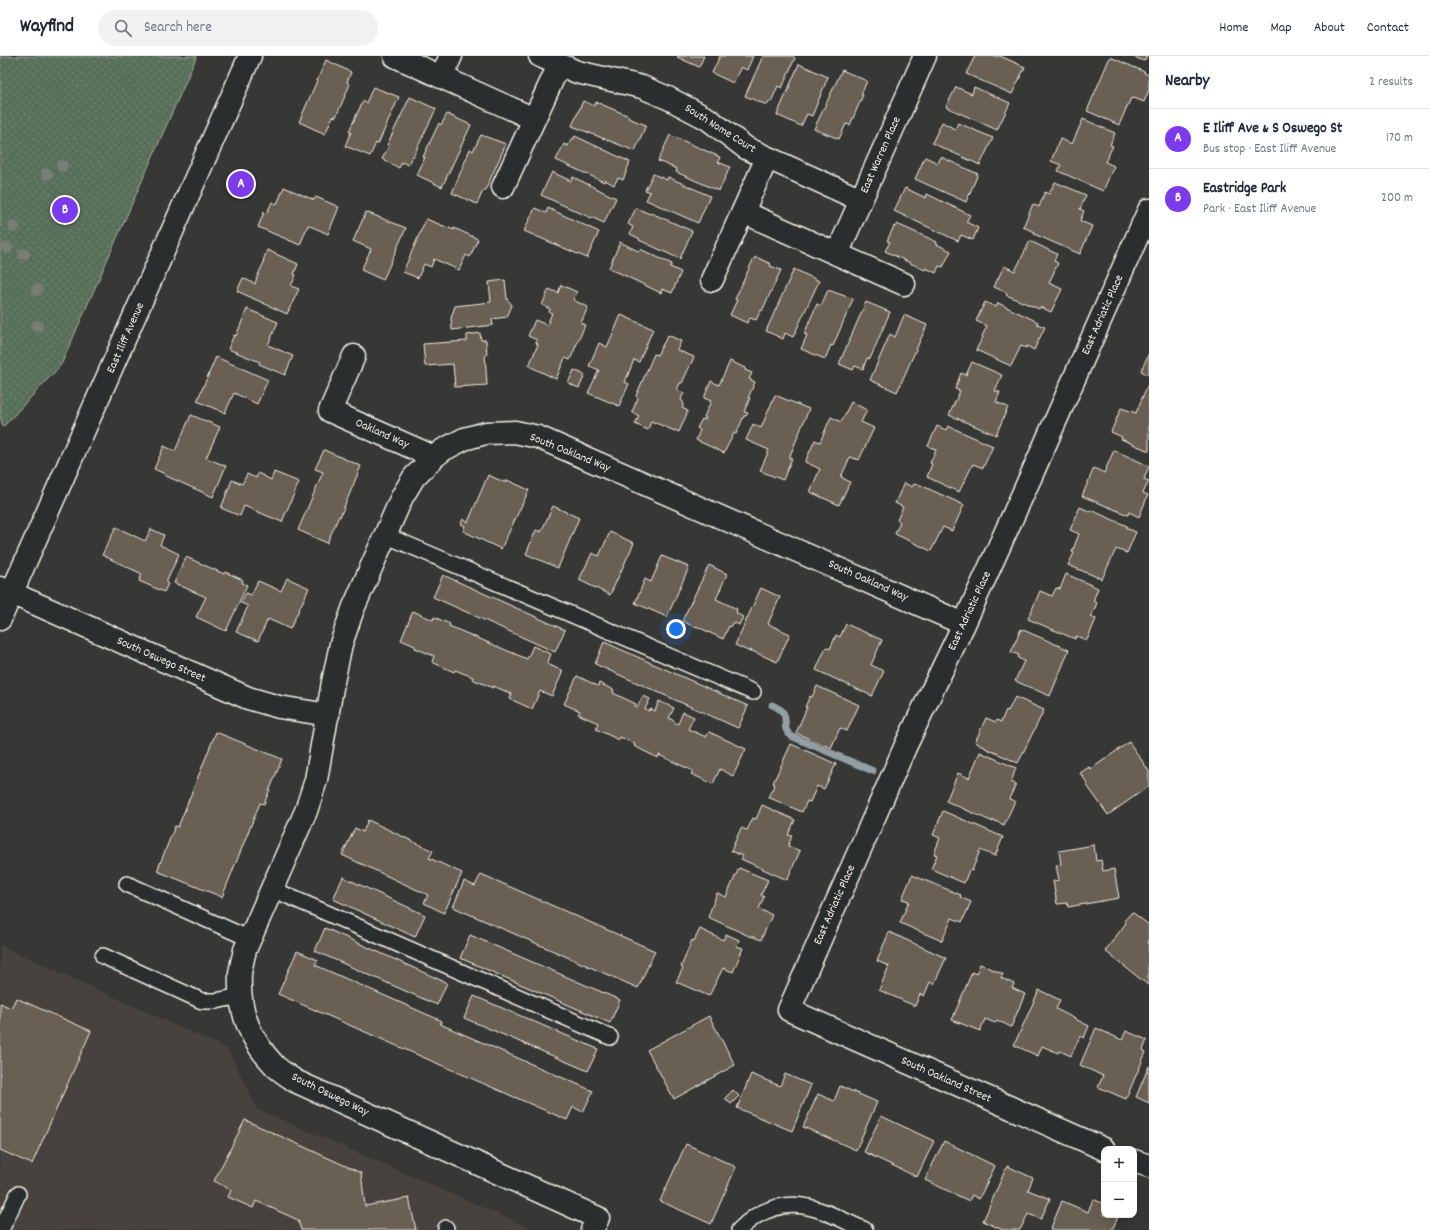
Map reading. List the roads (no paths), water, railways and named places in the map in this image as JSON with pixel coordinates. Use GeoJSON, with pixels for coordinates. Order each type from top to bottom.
{"type":"FeatureCollection","features":[{"type":"Feature","properties":{"kind":"street","name":"East Iliff Avenue"},"geometry":{"type":"LineString","coordinates":[[0,619],[6,590],[250,56]]}},
{"type":"Feature","properties":{"kind":"street"},"geometry":{"type":"LineString","coordinates":[[394,56],[534,119]]}},
{"type":"Feature","properties":{"kind":"street"},"geometry":{"type":"LineString","coordinates":[[441,77],[451,56]]}},
{"type":"Feature","properties":{"kind":"street","name":"East Warren Place"},"geometry":{"type":"LineString","coordinates":[[837,254],[925,56]]}},
{"type":"Feature","properties":{"kind":"street","name":"South Nome Court"},"geometry":{"type":"LineString","coordinates":[[503,187],[534,119],[549,60],[577,72],[642,87],[668,98],[708,119],[746,148],[861,200]]}},
{"type":"Feature","properties":{"kind":"street","name":"South Nome Court"},"geometry":{"type":"LineString","coordinates":[[712,280],[767,158]]}},
{"type":"Feature","properties":{"kind":"street","name":"East Adriatic Place"},"geometry":{"type":"LineString","coordinates":[[789,1010],[906,745],[964,624],[1149,210]]}},
{"type":"Feature","properties":{"kind":"street"},"geometry":{"type":"LineString","coordinates":[[743,212],[904,284]]}},
{"type":"Feature","properties":{"kind":"street","name":"Oakland Way"},"geometry":{"type":"LineString","coordinates":[[354,356],[330,410],[434,457]]}},
{"type":"Feature","properties":{"kind":"street","name":"South Oakland Way"},"geometry":{"type":"LineString","coordinates":[[328,715],[341,644],[353,609],[402,497],[414,477],[443,450],[464,439],[486,433],[516,432],[538,437],[964,624]]}},
{"type":"Feature","properties":{"kind":"street","name":"South Oswego Street"},"geometry":{"type":"LineString","coordinates":[[6,590],[218,686],[248,698],[279,707],[328,715]]}},
{"type":"Feature","properties":{"kind":"street","name":"South Oswego Way"},"geometry":{"type":"LineString","coordinates":[[328,715],[316,780],[306,811],[245,950],[240,973],[240,996],[247,1024],[257,1045],[276,1067],[295,1081],[595,1224]]}},
{"type":"Feature","properties":{"kind":"street","name":"South Oakland Street"},"geometry":{"type":"LineString","coordinates":[[789,1010],[1101,1148]]}},
{"type":"Feature","properties":{"kind":"street"},"geometry":{"type":"LineString","coordinates":[[1137,1163],[1149,1166]]}},
{"type":"Feature","properties":{"kind":"lane"},"geometry":{"type":"LineString","coordinates":[[385,535],[753,692]]}},
{"type":"Feature","properties":{"kind":"lane"},"geometry":{"type":"LineString","coordinates":[[127,884],[250,939]]}},
{"type":"Feature","properties":{"kind":"lane"},"geometry":{"type":"LineString","coordinates":[[272,889],[610,1037]]}},
{"type":"Feature","properties":{"kind":"lane"},"geometry":{"type":"LineString","coordinates":[[103,956],[202,1001],[216,1001],[240,996]]}},
{"type":"Feature","properties":{"kind":"lane"},"geometry":{"type":"LineString","coordinates":[[2,1226],[18,1194]]}},
{"type":"Feature","properties":{"kind":"lane"},"geometry":{"type":"LineString","coordinates":[[739,1230],[755,1217],[773,1208],[794,1205],[814,1207],[864,1230]]}},
{"type":"Feature","properties":{"kind":"waterway"},"geometry":{"type":"LineString","coordinates":[[772,705],[784,713],[785,726],[791,736],[873,771]]}},
{"type":"Feature","properties":{"kind":"place","name":"E Iliff Ave & S Oswego St"},"geometry":{"type":"Point","coordinates":[241,184]}},
{"type":"Feature","properties":{"kind":"place","name":"Eastridge Park"},"geometry":{"type":"Point","coordinates":[65,210]}}]}
